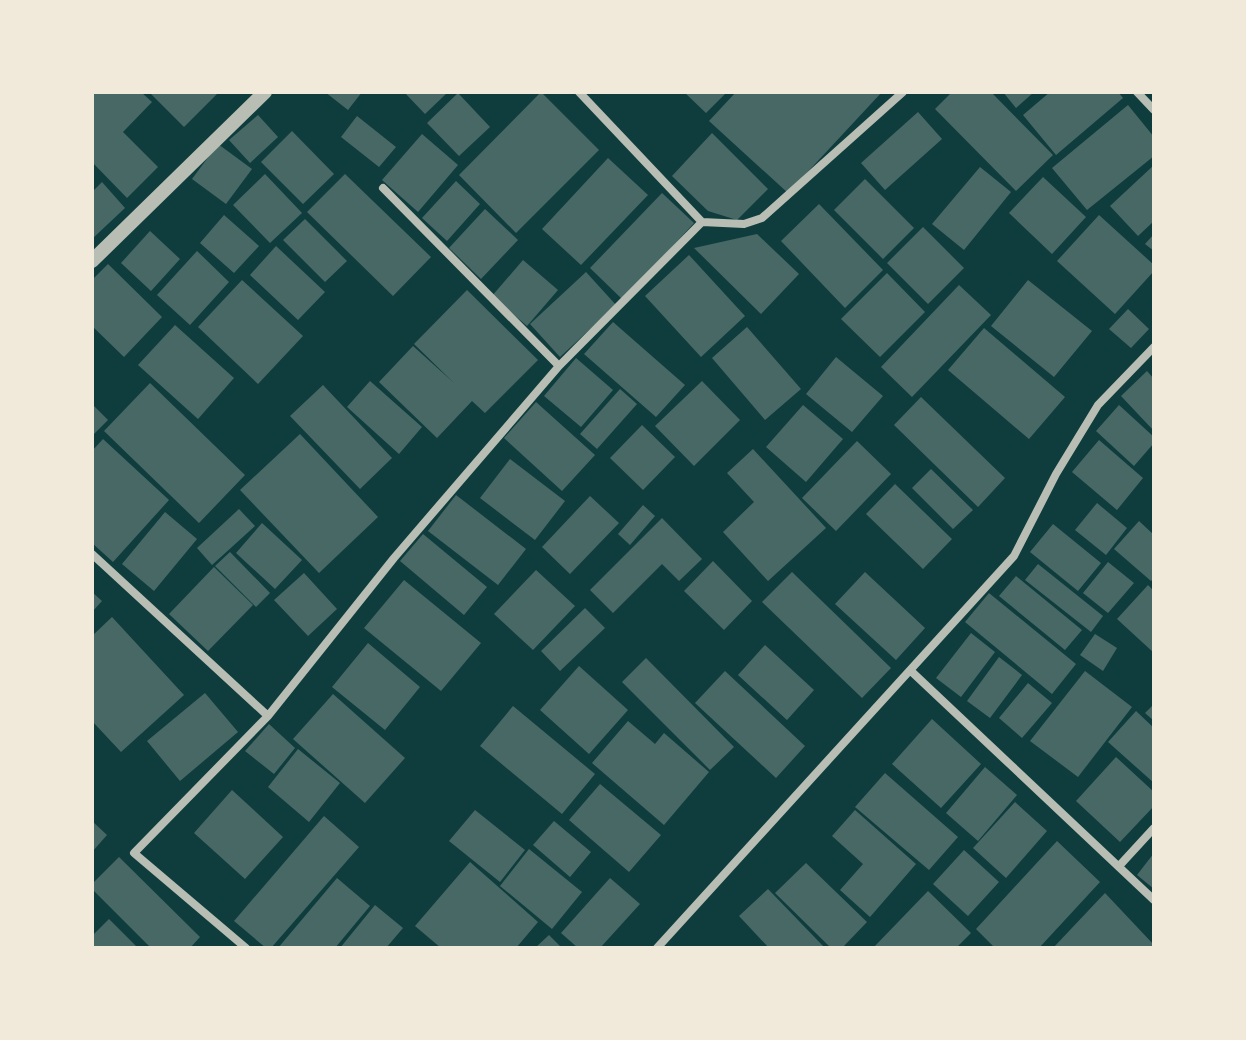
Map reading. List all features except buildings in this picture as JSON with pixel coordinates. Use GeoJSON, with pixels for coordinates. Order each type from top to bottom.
{"type":"FeatureCollection","features":[{"type":"Feature","properties":{"kind":"street"},"geometry":{"type":"LineString","coordinates":[[92,261],[265,92]]}},
{"type":"Feature","properties":{"kind":"street"},"geometry":{"type":"LineString","coordinates":[[579,92],[702,222],[744,224],[762,218],[903,92]]}},
{"type":"Feature","properties":{"kind":"street"},"geometry":{"type":"LineString","coordinates":[[1137,92],[1154,110]]}},
{"type":"Feature","properties":{"kind":"street"},"geometry":{"type":"LineString","coordinates":[[383,188],[559,366]]}},
{"type":"Feature","properties":{"kind":"street"},"geometry":{"type":"LineString","coordinates":[[246,948],[134,853],[268,716],[394,558],[559,366],[702,222]]}},
{"type":"Feature","properties":{"kind":"street"},"geometry":{"type":"LineString","coordinates":[[657,948],[912,672],[1014,556],[1056,474],[1098,405],[1152,354]]}},
{"type":"Feature","properties":{"kind":"street"},"geometry":{"type":"LineString","coordinates":[[92,554],[268,716]]}},
{"type":"Feature","properties":{"kind":"street"},"geometry":{"type":"LineString","coordinates":[[912,672],[1154,900]]}},
{"type":"Feature","properties":{"kind":"street"},"geometry":{"type":"LineString","coordinates":[[1120,865],[1154,828]]}}]}
